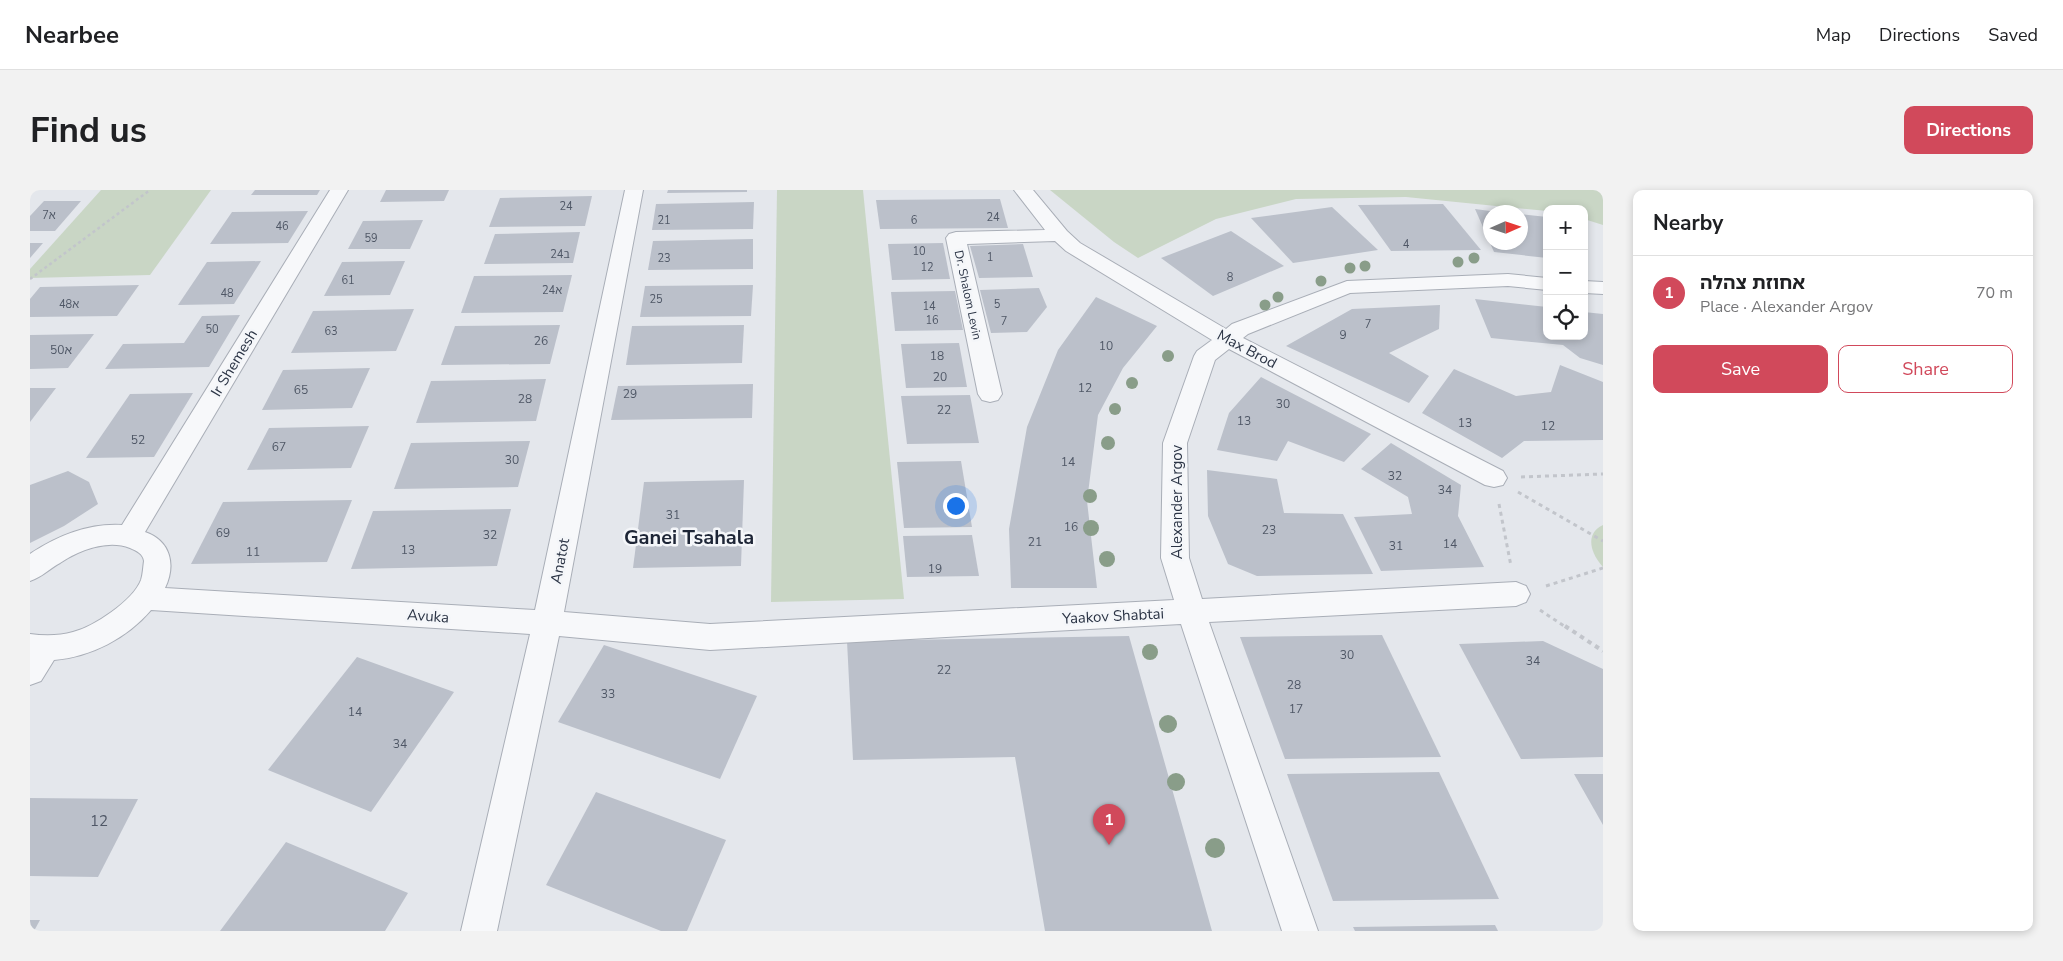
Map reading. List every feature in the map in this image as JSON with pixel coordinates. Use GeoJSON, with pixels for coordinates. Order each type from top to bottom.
{"type":"FeatureCollection","features":[{"type":"Feature","properties":{"kind":"street","name":"Ir Shemesh"},"geometry":{"type":"LineString","coordinates":[[129,536],[339,190]]}},
{"type":"Feature","properties":{"kind":"street","name":"Anatot"},"geometry":{"type":"LineString","coordinates":[[479,931],[547,623],[634,190]]}},
{"type":"Feature","properties":{"kind":"street","name":"Max Brod"},"geometry":{"type":"LineString","coordinates":[[1023,190],[1060,235],[1073,247],[1227,339],[1494,478]]}},
{"type":"Feature","properties":{"kind":"street","name":"Dr. Shalom Levin"},"geometry":{"type":"LineString","coordinates":[[990,394],[956,238],[1060,235]]}},
{"type":"Feature","properties":{"kind":"street","name":"Alexander Argov"},"geometry":{"type":"LineString","coordinates":[[1300,931],[1191,611],[1175,558],[1175,442],[1205,356],[1240,329],[1347,287],[1508,280],[1543,284]]}},
{"type":"Feature","properties":{"kind":"street"},"geometry":{"type":"LineString","coordinates":[[1588,287],[1603,288]]}},
{"type":"Feature","properties":{"kind":"street"},"geometry":{"type":"LineString","coordinates":[[30,570],[58,550],[83,540],[107,535],[129,536],[147,544],[157,557],[157,576],[145,598],[119,623],[82,642],[35,656]]}},
{"type":"Feature","properties":{"kind":"street","name":"Yaakov Shabtai"},"geometry":{"type":"LineString","coordinates":[[710,637],[1516,594]]}},
{"type":"Feature","properties":{"kind":"street","name":"Avuka"},"geometry":{"type":"LineString","coordinates":[[145,598],[547,623],[710,637]]}},
{"type":"Feature","properties":{"kind":"path"},"geometry":{"type":"LineString","coordinates":[[30,279],[150,190]]}},
{"type":"Feature","properties":{"kind":"path"},"geometry":{"type":"LineString","coordinates":[[1494,478],[1603,474]]}},
{"type":"Feature","properties":{"kind":"path"},"geometry":{"type":"LineString","coordinates":[[1494,478],[1603,541]]}},
{"type":"Feature","properties":{"kind":"path"},"geometry":{"type":"LineString","coordinates":[[1494,478],[1516,594],[1603,651]]}},
{"type":"Feature","properties":{"kind":"path"},"geometry":{"type":"LineString","coordinates":[[1516,594],[1603,568]]}},
{"type":"Feature","properties":{"kind":"green space"},"geometry":{"type":"Polygon","coordinates":[[[101,190],[211,190],[150,275],[30,278],[30,269],[101,190]]]}},
{"type":"Feature","properties":{"kind":"green space"},"geometry":{"type":"Polygon","coordinates":[[[777,190],[863,190],[904,599],[771,602],[777,190]]]}},
{"type":"Feature","properties":{"kind":"green space"},"geometry":{"type":"Polygon","coordinates":[[[1050,190],[1603,190],[1603,225],[1588,220],[1588,205],[1543,205],[1543,211],[1528,209],[1528,205],[1487,205],[1406,197],[1296,199],[1216,219],[1138,258],[1114,242],[1050,190]]]}},
{"type":"Feature","properties":{"kind":"green space"},"geometry":{"type":"Polygon","coordinates":[[[1603,525],[1603,567],[1595,556],[1591,539],[1597,529],[1603,525]]]}},
{"type":"Feature","properties":{"kind":"building"},"geometry":{"type":"Polygon","coordinates":[[[255,190],[320,190],[317,195],[251,195],[255,190]]]}},
{"type":"Feature","properties":{"kind":"building"},"geometry":{"type":"Polygon","coordinates":[[[386,190],[449,190],[444,201],[380,202],[386,190]]]}},
{"type":"Feature","properties":{"kind":"building"},"geometry":{"type":"Polygon","coordinates":[[[668,190],[747,190],[747,192],[667,193],[668,190]]]}},
{"type":"Feature","properties":{"kind":"building"},"geometry":{"type":"Polygon","coordinates":[[[592,196],[585,226],[489,227],[500,198],[592,196]]]}},
{"type":"Feature","properties":{"kind":"building"},"geometry":{"type":"Polygon","coordinates":[[[1000,199],[1008,228],[880,229],[876,200],[1000,199]]]}},
{"type":"Feature","properties":{"kind":"building"},"geometry":{"type":"Polygon","coordinates":[[[44,201],[81,201],[55,231],[30,231],[30,216],[44,201]]]}},
{"type":"Feature","properties":{"kind":"building"},"geometry":{"type":"Polygon","coordinates":[[[754,202],[753,229],[652,230],[656,204],[754,202]]]}},
{"type":"Feature","properties":{"kind":"building"},"geometry":{"type":"Polygon","coordinates":[[[1443,204],[1481,250],[1391,251],[1358,205],[1443,204]]]}},
{"type":"Feature","properties":{"kind":"building"},"geometry":{"type":"Polygon","coordinates":[[[1332,207],[1378,250],[1293,263],[1251,218],[1332,207]]]}},
{"type":"Feature","properties":{"kind":"building"},"geometry":{"type":"Polygon","coordinates":[[[1475,209],[1483,210],[1483,227],[1475,209]]]}},
{"type":"Feature","properties":{"kind":"building"},"geometry":{"type":"Polygon","coordinates":[[[308,211],[288,243],[210,244],[232,212],[308,211]]]}},
{"type":"Feature","properties":{"kind":"building"},"geometry":{"type":"Polygon","coordinates":[[[1528,215],[1543,217],[1543,258],[1494,252],[1493,250],[1528,250],[1528,215]]]}},
{"type":"Feature","properties":{"kind":"building"},"geometry":{"type":"Polygon","coordinates":[[[423,220],[410,249],[348,249],[363,221],[423,220]]]}},
{"type":"Feature","properties":{"kind":"building"},"geometry":{"type":"Polygon","coordinates":[[[1231,231],[1284,266],[1213,296],[1161,258],[1231,231]]]}},
{"type":"Feature","properties":{"kind":"building"},"geometry":{"type":"Polygon","coordinates":[[[580,232],[573,263],[484,264],[495,234],[580,232]]]}},
{"type":"Feature","properties":{"kind":"building"},"geometry":{"type":"Polygon","coordinates":[[[753,239],[753,269],[648,270],[653,241],[753,239]]]}},
{"type":"Feature","properties":{"kind":"building"},"geometry":{"type":"Polygon","coordinates":[[[30,243],[43,243],[30,258],[30,243]]]}},
{"type":"Feature","properties":{"kind":"building"},"geometry":{"type":"Polygon","coordinates":[[[943,243],[950,279],[892,280],[888,244],[943,243]]]}},
{"type":"Feature","properties":{"kind":"building"},"geometry":{"type":"Polygon","coordinates":[[[1023,244],[1033,277],[979,278],[970,246],[1023,244]]]}},
{"type":"Feature","properties":{"kind":"building"},"geometry":{"type":"Polygon","coordinates":[[[261,261],[234,304],[178,305],[207,262],[261,261]]]}},
{"type":"Feature","properties":{"kind":"building"},"geometry":{"type":"Polygon","coordinates":[[[405,261],[390,295],[324,296],[342,262],[405,261]]]}},
{"type":"Feature","properties":{"kind":"building"},"geometry":{"type":"Polygon","coordinates":[[[572,275],[563,312],[461,313],[474,276],[572,275]]]}},
{"type":"Feature","properties":{"kind":"building"},"geometry":{"type":"Polygon","coordinates":[[[139,285],[117,316],[30,317],[30,299],[40,287],[139,285]]]}},
{"type":"Feature","properties":{"kind":"building"},"geometry":{"type":"Polygon","coordinates":[[[753,285],[751,316],[640,317],[645,286],[753,285]]]}},
{"type":"Feature","properties":{"kind":"building"},"geometry":{"type":"Polygon","coordinates":[[[1039,288],[1047,307],[1027,332],[991,333],[980,290],[1039,288]]]}},
{"type":"Feature","properties":{"kind":"building"},"geometry":{"type":"Polygon","coordinates":[[[955,291],[963,330],[895,331],[891,292],[955,291]]]}},
{"type":"Feature","properties":{"kind":"building"},"geometry":{"type":"Polygon","coordinates":[[[1096,297],[1157,326],[1123,368],[1098,415],[1087,501],[1097,588],[1011,588],[1009,529],[1027,427],[1058,350],[1096,297]]]}},
{"type":"Feature","properties":{"kind":"building"},"geometry":{"type":"Polygon","coordinates":[[[1475,299],[1543,307],[1543,340],[1588,340],[1588,312],[1603,314],[1603,365],[1580,358],[1563,345],[1491,338],[1475,299]]]}},
{"type":"Feature","properties":{"kind":"building"},"geometry":{"type":"Polygon","coordinates":[[[1440,305],[1439,329],[1389,353],[1429,376],[1409,403],[1286,346],[1352,309],[1440,305]]]}},
{"type":"Feature","properties":{"kind":"building"},"geometry":{"type":"Polygon","coordinates":[[[414,309],[396,351],[291,353],[313,311],[414,309]]]}},
{"type":"Feature","properties":{"kind":"building"},"geometry":{"type":"Polygon","coordinates":[[[240,315],[209,367],[105,369],[123,344],[184,343],[202,316],[240,315]]]}},
{"type":"Feature","properties":{"kind":"building"},"geometry":{"type":"Polygon","coordinates":[[[560,325],[550,364],[441,365],[455,326],[560,325]]]}},
{"type":"Feature","properties":{"kind":"building"},"geometry":{"type":"Polygon","coordinates":[[[744,325],[742,363],[626,365],[632,326],[744,325]]]}},
{"type":"Feature","properties":{"kind":"building"},"geometry":{"type":"Polygon","coordinates":[[[94,334],[68,368],[30,369],[30,335],[94,334]]]}},
{"type":"Feature","properties":{"kind":"building"},"geometry":{"type":"Polygon","coordinates":[[[959,343],[967,387],[906,388],[901,344],[959,343]]]}},
{"type":"Feature","properties":{"kind":"building"},"geometry":{"type":"Polygon","coordinates":[[[1560,365],[1603,382],[1603,440],[1524,441],[1502,458],[1422,413],[1454,369],[1516,396],[1551,392],[1560,365]]]}},
{"type":"Feature","properties":{"kind":"building"},"geometry":{"type":"Polygon","coordinates":[[[370,368],[352,408],[262,410],[283,370],[370,368]]]}},
{"type":"Feature","properties":{"kind":"building"},"geometry":{"type":"Polygon","coordinates":[[[1261,377],[1371,434],[1344,462],[1288,441],[1277,461],[1217,450],[1229,413],[1261,377]]]}},
{"type":"Feature","properties":{"kind":"building"},"geometry":{"type":"Polygon","coordinates":[[[546,379],[536,421],[416,423],[431,381],[546,379]]]}},
{"type":"Feature","properties":{"kind":"building"},"geometry":{"type":"Polygon","coordinates":[[[753,384],[752,418],[611,420],[618,386],[753,384]]]}},
{"type":"Feature","properties":{"kind":"building"},"geometry":{"type":"Polygon","coordinates":[[[30,388],[56,388],[30,422],[30,388]]]}},
{"type":"Feature","properties":{"kind":"building"},"geometry":{"type":"Polygon","coordinates":[[[193,393],[154,457],[86,458],[130,394],[193,393]]]}},
{"type":"Feature","properties":{"kind":"building"},"geometry":{"type":"Polygon","coordinates":[[[970,395],[979,443],[907,444],[901,396],[970,395]]]}},
{"type":"Feature","properties":{"kind":"building"},"geometry":{"type":"Polygon","coordinates":[[[369,426],[351,468],[247,470],[269,428],[369,426]]]}},
{"type":"Feature","properties":{"kind":"building"},"geometry":{"type":"Polygon","coordinates":[[[530,441],[518,487],[394,489],[411,443],[530,441]]]}},
{"type":"Feature","properties":{"kind":"building"},"geometry":{"type":"Polygon","coordinates":[[[1391,443],[1461,485],[1458,516],[1484,567],[1381,571],[1354,517],[1412,514],[1408,497],[1361,469],[1391,443]]]}},
{"type":"Feature","properties":{"kind":"building"},"geometry":{"type":"Polygon","coordinates":[[[961,461],[972,527],[904,528],[897,462],[961,461]]]}},
{"type":"Feature","properties":{"kind":"building"},"geometry":{"type":"Polygon","coordinates":[[[1207,470],[1277,479],[1284,513],[1343,514],[1373,574],[1257,576],[1228,564],[1208,516],[1207,470]]]}},
{"type":"Feature","properties":{"kind":"building"},"geometry":{"type":"Polygon","coordinates":[[[68,471],[89,482],[98,504],[64,526],[30,543],[30,485],[68,471]]]}},
{"type":"Feature","properties":{"kind":"building"},"geometry":{"type":"Polygon","coordinates":[[[744,480],[741,566],[633,568],[644,482],[744,480]]]}},
{"type":"Feature","properties":{"kind":"building"},"geometry":{"type":"Polygon","coordinates":[[[352,500],[327,562],[191,564],[223,502],[352,500]]]}},
{"type":"Feature","properties":{"kind":"building"},"geometry":{"type":"Polygon","coordinates":[[[511,509],[497,566],[351,569],[373,511],[511,509]]]}},
{"type":"Feature","properties":{"kind":"building"},"geometry":{"type":"Polygon","coordinates":[[[972,535],[979,576],[907,577],[903,536],[972,535]]]}},
{"type":"Feature","properties":{"kind":"building"},"geometry":{"type":"Polygon","coordinates":[[[1382,635],[1441,757],[1285,759],[1240,637],[1382,635]]]}},
{"type":"Feature","properties":{"kind":"building"},"geometry":{"type":"Polygon","coordinates":[[[1129,636],[1212,931],[1045,931],[1015,757],[853,760],[847,641],[1129,636]]]}},
{"type":"Feature","properties":{"kind":"building"},"geometry":{"type":"Polygon","coordinates":[[[1543,641],[1603,669],[1603,757],[1521,759],[1459,644],[1543,641]]]}},
{"type":"Feature","properties":{"kind":"building"},"geometry":{"type":"Polygon","coordinates":[[[604,645],[757,696],[720,779],[558,722],[604,645]]]}},
{"type":"Feature","properties":{"kind":"building"},"geometry":{"type":"Polygon","coordinates":[[[357,657],[454,692],[371,812],[268,770],[357,657]]]}},
{"type":"Feature","properties":{"kind":"building"},"geometry":{"type":"Polygon","coordinates":[[[1439,772],[1499,899],[1333,901],[1287,774],[1439,772]]]}},
{"type":"Feature","properties":{"kind":"building"},"geometry":{"type":"Polygon","coordinates":[[[1574,774],[1603,774],[1603,825],[1574,774]]]}},
{"type":"Feature","properties":{"kind":"building"},"geometry":{"type":"Polygon","coordinates":[[[596,792],[726,840],[687,931],[661,931],[546,885],[596,792]]]}},
{"type":"Feature","properties":{"kind":"building"},"geometry":{"type":"Polygon","coordinates":[[[30,798],[138,799],[98,877],[30,876],[30,798]]]}},
{"type":"Feature","properties":{"kind":"building"},"geometry":{"type":"Polygon","coordinates":[[[286,842],[408,893],[385,931],[220,931],[286,842]]]}},
{"type":"Feature","properties":{"kind":"building"},"geometry":{"type":"Polygon","coordinates":[[[30,920],[40,920],[34,931],[30,931],[30,920]]]}},
{"type":"Feature","properties":{"kind":"building"},"geometry":{"type":"Polygon","coordinates":[[[1495,925],[1498,931],[1355,931],[1353,927],[1495,925]]]}},
{"type":"Feature","properties":{"kind":"place","name":"אחוזת צהלה"},"geometry":{"type":"Point","coordinates":[1109,845]}},
{"type":"Feature","properties":{"kind":"district","name":"Ganei Tsahala"},"geometry":{"type":"Point","coordinates":[689,537]}}]}
